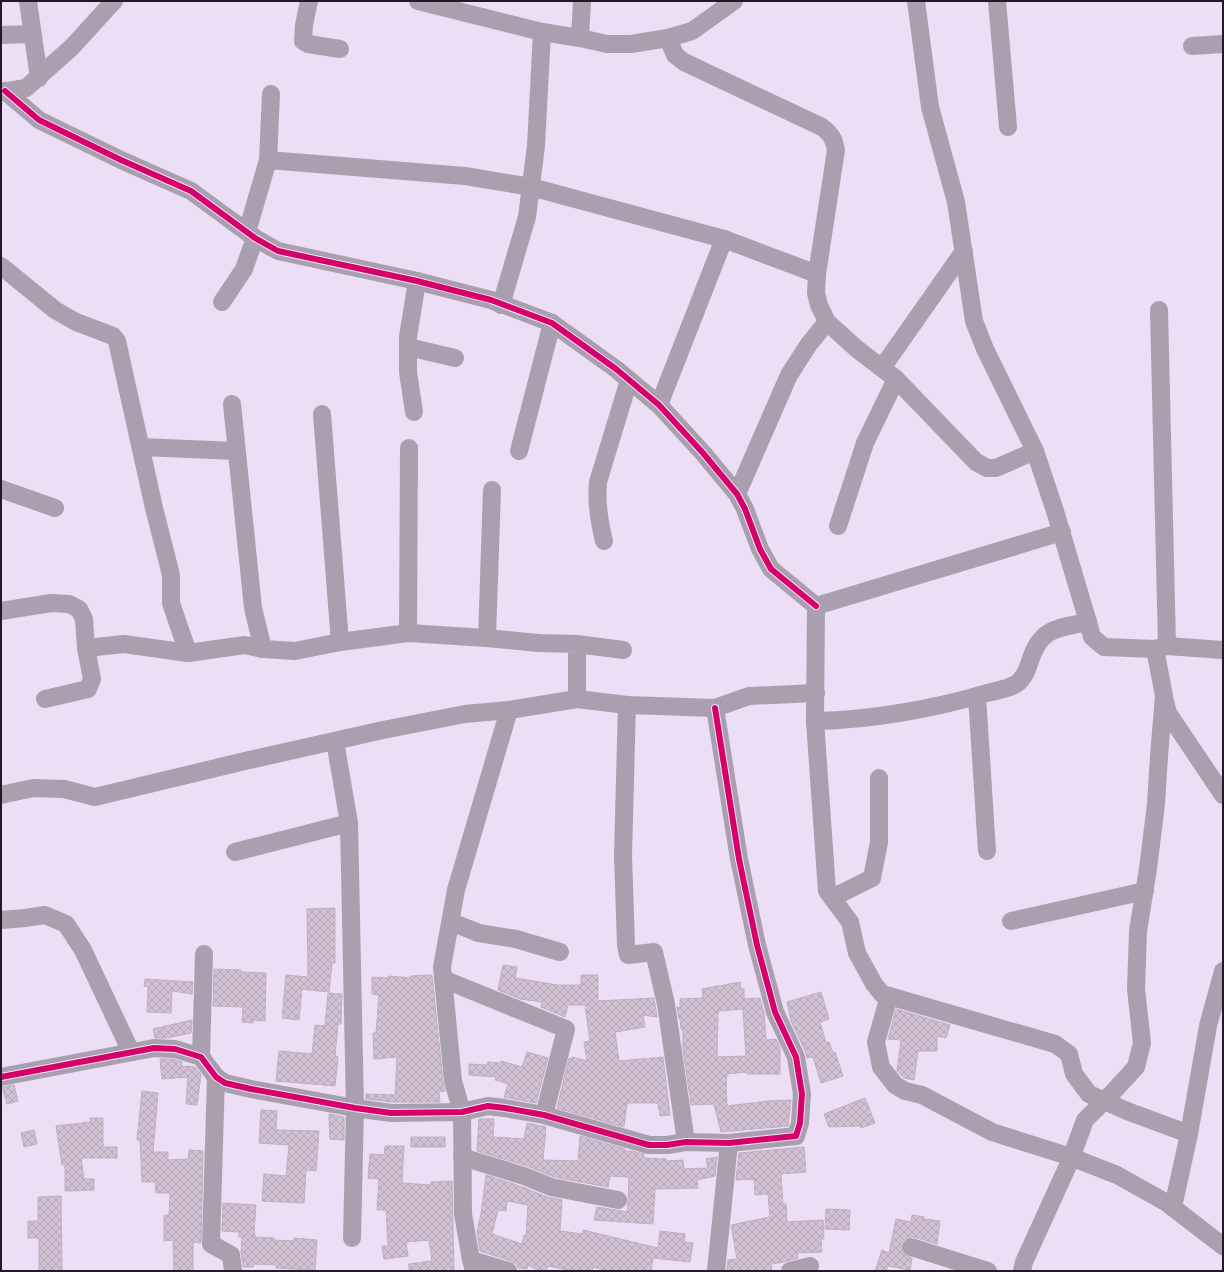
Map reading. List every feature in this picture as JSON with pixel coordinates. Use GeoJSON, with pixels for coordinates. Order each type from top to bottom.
{"type":"FeatureCollection","features":[{"type":"Feature","properties":{"kind":"street"},"geometry":{"type":"LineString","coordinates":[[28,1],[38,78]]}},
{"type":"Feature","properties":{"kind":"street"},"geometry":{"type":"LineString","coordinates":[[3,92],[26,88],[72,47],[114,1]]}},
{"type":"Feature","properties":{"kind":"street"},"geometry":{"type":"LineString","coordinates":[[309,1],[304,25],[303,41],[308,44],[340,49]]}},
{"type":"Feature","properties":{"kind":"street"},"geometry":{"type":"LineString","coordinates":[[418,1],[542,32],[607,44],[631,44],[668,38],[692,31],[734,1]]}},
{"type":"Feature","properties":{"kind":"street"},"geometry":{"type":"LineString","coordinates":[[580,38],[582,1]]}},
{"type":"Feature","properties":{"kind":"street"},"geometry":{"type":"LineString","coordinates":[[916,1],[930,107],[956,202],[974,321],[985,349],[1035,451],[1062,532],[1092,637],[1104,648],[1161,647],[1223,650]]}},
{"type":"Feature","properties":{"kind":"street"},"geometry":{"type":"LineString","coordinates":[[998,1],[1008,127]]}},
{"type":"Feature","properties":{"kind":"street"},"geometry":{"type":"LineString","coordinates":[[501,304],[527,217],[536,146],[542,32]]}},
{"type":"Feature","properties":{"kind":"street"},"geometry":{"type":"LineString","coordinates":[[1,35],[32,34]]}},
{"type":"Feature","properties":{"kind":"street"},"geometry":{"type":"LineString","coordinates":[[668,38],[676,55],[684,62],[822,127],[829,132],[834,140],[836,150],[817,274],[816,293],[819,305],[827,322],[889,374],[976,462],[987,468],[996,468],[1035,451]]}},
{"type":"Feature","properties":{"kind":"street"},"geometry":{"type":"LineString","coordinates":[[1192,46],[1223,44]]}},
{"type":"Feature","properties":{"kind":"street"},"geometry":{"type":"LineString","coordinates":[[3,92],[39,120],[121,160],[191,191],[251,235],[278,252],[418,281],[491,300],[552,323],[629,380],[659,405],[703,453],[737,494],[745,509],[760,549],[771,569],[816,606]]}},
{"type":"Feature","properties":{"kind":"street"},"geometry":{"type":"LineString","coordinates":[[222,302],[244,270],[268,160],[271,94]]}},
{"type":"Feature","properties":{"kind":"street"},"geometry":{"type":"LineString","coordinates":[[268,160],[466,176],[531,187],[724,239],[817,274]]}},
{"type":"Feature","properties":{"kind":"street"},"geometry":{"type":"LineString","coordinates":[[659,405],[724,239]]}},
{"type":"Feature","properties":{"kind":"street"},"geometry":{"type":"LineString","coordinates":[[838,526],[889,374],[964,251]]}},
{"type":"Feature","properties":{"kind":"street"},"geometry":{"type":"LineString","coordinates":[[1,266],[55,310],[76,322],[113,336],[117,341],[142,447],[154,508],[171,575],[171,604],[188,653]]}},
{"type":"Feature","properties":{"kind":"street"},"geometry":{"type":"LineString","coordinates":[[414,412],[408,372],[408,338],[418,281]]}},
{"type":"Feature","properties":{"kind":"street"},"geometry":{"type":"LineString","coordinates":[[1022,1271],[1024,1262],[1071,1157],[1085,1120],[1136,1067],[1142,1043],[1136,989],[1138,931],[1145,891],[1156,804],[1164,696],[1161,647],[1158,310]]}},
{"type":"Feature","properties":{"kind":"street"},"geometry":{"type":"LineString","coordinates":[[737,494],[789,375],[809,344],[827,322]]}},
{"type":"Feature","properties":{"kind":"street"},"geometry":{"type":"LineString","coordinates":[[519,451],[552,323]]}},
{"type":"Feature","properties":{"kind":"street"},"geometry":{"type":"LineString","coordinates":[[408,347],[455,358]]}},
{"type":"Feature","properties":{"kind":"street"},"geometry":{"type":"LineString","coordinates":[[604,541],[598,511],[598,482],[629,380]]}},
{"type":"Feature","properties":{"kind":"street"},"geometry":{"type":"LineString","coordinates":[[232,404],[253,608],[263,649]]}},
{"type":"Feature","properties":{"kind":"street"},"geometry":{"type":"LineString","coordinates":[[322,414],[340,642]]}},
{"type":"Feature","properties":{"kind":"street"},"geometry":{"type":"LineString","coordinates":[[142,447],[236,451]]}},
{"type":"Feature","properties":{"kind":"street"},"geometry":{"type":"LineString","coordinates":[[408,633],[409,448]]}},
{"type":"Feature","properties":{"kind":"street"},"geometry":{"type":"LineString","coordinates":[[1,489],[55,508]]}},
{"type":"Feature","properties":{"kind":"street"},"geometry":{"type":"LineString","coordinates":[[487,638],[492,490]]}},
{"type":"Feature","properties":{"kind":"street"},"geometry":{"type":"LineString","coordinates":[[816,606],[1062,532]]}},
{"type":"Feature","properties":{"kind":"street"},"geometry":{"type":"LineString","coordinates":[[1,611],[51,603],[69,604],[79,609],[84,619],[86,648],[92,679],[88,689],[45,699]]}},
{"type":"Feature","properties":{"kind":"street"},"geometry":{"type":"LineString","coordinates":[[816,606],[815,721],[827,891],[850,922],[857,953],[874,984],[882,994],[1055,1044],[1069,1054],[1074,1074],[1089,1094],[1127,1111],[1189,1134]]}},
{"type":"Feature","properties":{"kind":"street"},"geometry":{"type":"LineString","coordinates":[[815,721],[845,721],[927,708],[1015,685],[1023,678],[1033,650],[1039,640],[1046,634],[1064,627],[1088,622]]}},
{"type":"Feature","properties":{"kind":"street"},"geometry":{"type":"LineString","coordinates":[[86,648],[124,644],[188,653],[245,645],[263,649],[295,651],[340,642],[408,633],[538,643],[577,644],[623,650]]}},
{"type":"Feature","properties":{"kind":"street"},"geometry":{"type":"LineString","coordinates":[[577,644],[577,699]]}},
{"type":"Feature","properties":{"kind":"street"},"geometry":{"type":"LineString","coordinates":[[1,795],[33,788],[64,789],[96,796],[335,741],[465,714],[509,710],[577,699],[627,705],[715,708],[749,696],[816,693]]}},
{"type":"Feature","properties":{"kind":"street"},"geometry":{"type":"LineString","coordinates":[[977,696],[987,851]]}},
{"type":"Feature","properties":{"kind":"street"},"geometry":{"type":"LineString","coordinates":[[1164,696],[1168,713],[1223,795]]}},
{"type":"Feature","properties":{"kind":"street"},"geometry":{"type":"LineString","coordinates":[[627,705],[623,855],[626,945],[628,955],[654,952],[666,1004],[686,1142]]}},
{"type":"Feature","properties":{"kind":"street"},"geometry":{"type":"LineString","coordinates":[[1,1077],[154,1048],[175,1049],[201,1057],[216,1077],[225,1083],[251,1090],[355,1108],[391,1113],[462,1112],[488,1106],[544,1115],[649,1145],[667,1145],[686,1142],[729,1143],[796,1136],[800,1123],[802,1094],[796,1057],[775,1012],[757,945],[739,859],[715,708]]}},
{"type":"Feature","properties":{"kind":"street"},"geometry":{"type":"LineString","coordinates":[[508,1271],[472,1265],[463,1214],[462,1112],[453,1081],[442,967],[456,890],[509,710]]}},
{"type":"Feature","properties":{"kind":"street"},"geometry":{"type":"LineString","coordinates":[[335,741],[349,823],[355,1108],[352,1238]]}},
{"type":"Feature","properties":{"kind":"street"},"geometry":{"type":"LineString","coordinates":[[832,898],[872,878],[879,842],[879,778]]}},
{"type":"Feature","properties":{"kind":"street"},"geometry":{"type":"LineString","coordinates":[[235,852],[349,823]]}},
{"type":"Feature","properties":{"kind":"street"},"geometry":{"type":"LineString","coordinates":[[1011,921],[1145,891]]}},
{"type":"Feature","properties":{"kind":"street"},"geometry":{"type":"LineString","coordinates":[[1,920],[45,915],[66,924],[83,950],[131,1052]]}},
{"type":"Feature","properties":{"kind":"street"},"geometry":{"type":"LineString","coordinates":[[451,922],[479,933],[516,939],[560,952]]}},
{"type":"Feature","properties":{"kind":"street"},"geometry":{"type":"LineString","coordinates":[[201,1057],[204,954]]}},
{"type":"Feature","properties":{"kind":"street"},"geometry":{"type":"LineString","coordinates":[[1173,1207],[1189,1134],[1208,1026],[1223,971]]}},
{"type":"Feature","properties":{"kind":"street"},"geometry":{"type":"LineString","coordinates":[[444,979],[566,1029],[544,1115]]}},
{"type":"Feature","properties":{"kind":"street"},"geometry":{"type":"LineString","coordinates":[[889,996],[876,1042],[881,1067],[895,1085],[905,1091],[922,1095],[992,1132],[1071,1157],[1117,1175],[1173,1207],[1223,1246]]}},
{"type":"Feature","properties":{"kind":"street"},"geometry":{"type":"LineString","coordinates":[[216,1077],[211,1244],[231,1256],[233,1271]]}},
{"type":"Feature","properties":{"kind":"street"},"geometry":{"type":"LineString","coordinates":[[716,1271],[729,1143]]}},
{"type":"Feature","properties":{"kind":"street"},"geometry":{"type":"LineString","coordinates":[[462,1158],[524,1176],[550,1187],[618,1200]]}},
{"type":"Feature","properties":{"kind":"street"},"geometry":{"type":"LineString","coordinates":[[911,1247],[948,1265],[988,1271]]}},
{"type":"Feature","properties":{"kind":"street"},"geometry":{"type":"LineString","coordinates":[[790,1271],[810,1266]]}},
{"type":"Feature","properties":{"kind":"building"},"geometry":{"type":"Polygon","coordinates":[[[335,908],[335,963],[332,963],[329,992],[302,989],[299,1020],[282,1018],[286,975],[308,976],[307,909],[335,908]]]}},
{"type":"Feature","properties":{"kind":"building"},"geometry":{"type":"Polygon","coordinates":[[[503,965],[517,967],[515,978],[557,985],[581,985],[581,975],[598,975],[598,1001],[654,998],[657,1017],[643,1015],[645,1027],[615,1032],[619,1061],[663,1057],[670,1115],[660,1116],[658,1103],[627,1103],[624,1127],[557,1108],[569,1058],[572,1059],[572,1057],[587,1061],[584,1042],[590,1041],[585,1005],[568,1005],[565,1017],[541,1007],[542,1002],[520,999],[498,990],[503,965]]]}},
{"type":"Feature","properties":{"kind":"building"},"geometry":{"type":"Polygon","coordinates":[[[214,969],[266,973],[265,1021],[253,1020],[253,1023],[242,1022],[243,1007],[213,1006],[214,969]]]}},
{"type":"Feature","properties":{"kind":"building"},"geometry":{"type":"Polygon","coordinates":[[[432,975],[445,1091],[439,1092],[440,1102],[392,1102],[366,1099],[366,1094],[395,1095],[397,1057],[374,1059],[373,1033],[376,1033],[379,995],[372,994],[372,977],[388,978],[389,976],[410,978],[410,976],[432,975]]]}},
{"type":"Feature","properties":{"kind":"building"},"geometry":{"type":"Polygon","coordinates":[[[145,979],[193,982],[192,994],[172,991],[171,1013],[147,1012],[148,987],[144,986],[145,979]]]}},
{"type":"Feature","properties":{"kind":"building"},"geometry":{"type":"Polygon","coordinates":[[[740,982],[741,989],[744,989],[744,999],[760,998],[764,1013],[766,1040],[776,1039],[780,1047],[780,1074],[747,1074],[747,1072],[727,1074],[727,1106],[791,1100],[788,1126],[721,1132],[714,1104],[691,1105],[683,1049],[683,1029],[681,1029],[677,1007],[680,1008],[680,999],[703,998],[702,989],[740,982]],[[743,1009],[718,1011],[717,1057],[746,1056],[743,1009]]]}},
{"type":"Feature","properties":{"kind":"building"},"geometry":{"type":"Polygon","coordinates":[[[821,992],[829,1019],[820,1022],[826,1043],[829,1042],[833,1053],[835,1052],[843,1076],[821,1083],[813,1057],[807,1058],[791,1021],[787,1002],[821,992]]]}},
{"type":"Feature","properties":{"kind":"building"},"geometry":{"type":"Polygon","coordinates":[[[328,993],[342,994],[341,1024],[338,1024],[335,1056],[338,1057],[335,1086],[276,1081],[279,1051],[312,1054],[315,1025],[325,1026],[328,993]]]}},
{"type":"Feature","properties":{"kind":"building"},"geometry":{"type":"Polygon","coordinates":[[[896,1009],[950,1025],[946,1038],[937,1036],[937,1051],[918,1051],[914,1080],[904,1078],[897,1071],[901,1040],[888,1039],[896,1009]]]}},
{"type":"Feature","properties":{"kind":"building"},"geometry":{"type":"Polygon","coordinates":[[[192,1020],[191,1033],[167,1038],[155,1038],[153,1029],[192,1020]]]}},
{"type":"Feature","properties":{"kind":"building"},"geometry":{"type":"Polygon","coordinates":[[[527,1052],[548,1058],[536,1103],[504,1097],[508,1084],[495,1080],[496,1077],[469,1075],[469,1064],[487,1065],[488,1062],[500,1063],[501,1061],[522,1067],[527,1052]]]}},
{"type":"Feature","properties":{"kind":"building"},"geometry":{"type":"Polygon","coordinates":[[[160,1059],[173,1059],[182,1062],[182,1066],[195,1067],[201,1074],[197,1105],[186,1104],[188,1077],[162,1079],[160,1059]]]}},
{"type":"Feature","properties":{"kind":"building"},"geometry":{"type":"Polygon","coordinates":[[[14,1085],[18,1101],[7,1104],[2,1087],[14,1085]]]}},
{"type":"Feature","properties":{"kind":"building"},"geometry":{"type":"Polygon","coordinates":[[[142,1091],[158,1093],[153,1152],[168,1152],[168,1160],[188,1159],[189,1150],[203,1151],[201,1243],[193,1242],[193,1271],[174,1271],[173,1240],[164,1241],[164,1215],[169,1215],[170,1193],[156,1193],[155,1182],[142,1182],[140,1140],[137,1140],[142,1091]]]}},
{"type":"Feature","properties":{"kind":"building"},"geometry":{"type":"Polygon","coordinates":[[[865,1098],[875,1123],[861,1128],[861,1126],[829,1127],[824,1114],[865,1098]]]}},
{"type":"Feature","properties":{"kind":"building"},"geometry":{"type":"Polygon","coordinates":[[[261,1110],[277,1111],[276,1130],[319,1131],[316,1171],[306,1170],[304,1203],[262,1201],[264,1174],[286,1176],[289,1145],[259,1143],[261,1110]]]}},
{"type":"Feature","properties":{"kind":"building"},"geometry":{"type":"Polygon","coordinates":[[[329,1114],[344,1117],[344,1140],[330,1139],[329,1114]]]}},
{"type":"Feature","properties":{"kind":"building"},"geometry":{"type":"Polygon","coordinates":[[[90,1118],[103,1118],[103,1147],[117,1147],[117,1158],[81,1158],[84,1179],[94,1179],[94,1190],[65,1191],[65,1165],[62,1165],[56,1126],[90,1122],[90,1118]]]}},
{"type":"Feature","properties":{"kind":"building"},"geometry":{"type":"Polygon","coordinates":[[[479,1119],[494,1119],[493,1137],[524,1139],[527,1123],[546,1127],[543,1160],[578,1161],[580,1136],[625,1149],[625,1151],[644,1154],[644,1158],[666,1159],[666,1161],[683,1160],[684,1169],[708,1168],[706,1159],[717,1157],[715,1176],[697,1180],[698,1188],[655,1189],[653,1224],[594,1220],[597,1207],[627,1212],[629,1177],[610,1176],[608,1187],[554,1177],[527,1166],[477,1151],[479,1119]]]}},
{"type":"Feature","properties":{"kind":"building"},"geometry":{"type":"Polygon","coordinates":[[[34,1130],[37,1144],[24,1147],[21,1133],[34,1130]]]}},
{"type":"Feature","properties":{"kind":"building"},"geometry":{"type":"Polygon","coordinates":[[[411,1137],[445,1137],[445,1147],[411,1147],[411,1137]]]}},
{"type":"Feature","properties":{"kind":"building"},"geometry":{"type":"Polygon","coordinates":[[[385,1146],[404,1146],[402,1183],[431,1185],[431,1182],[452,1181],[454,1271],[409,1271],[409,1264],[432,1261],[429,1240],[406,1242],[408,1256],[384,1259],[382,1246],[388,1246],[386,1210],[377,1210],[379,1179],[368,1178],[370,1154],[384,1155],[385,1146]]]}},
{"type":"Feature","properties":{"kind":"building"},"geometry":{"type":"Polygon","coordinates":[[[804,1147],[806,1172],[781,1174],[783,1204],[786,1204],[787,1222],[823,1220],[824,1239],[821,1239],[822,1252],[797,1253],[798,1258],[771,1264],[772,1271],[727,1271],[728,1260],[737,1259],[731,1225],[770,1217],[768,1194],[755,1195],[754,1179],[736,1180],[739,1153],[804,1147]]]}},
{"type":"Feature","properties":{"kind":"building"},"geometry":{"type":"Polygon","coordinates":[[[486,1175],[547,1197],[562,1200],[560,1231],[583,1234],[583,1230],[658,1248],[660,1231],[685,1234],[684,1242],[693,1243],[690,1262],[653,1258],[651,1271],[608,1271],[593,1267],[592,1271],[574,1271],[548,1266],[546,1271],[540,1271],[528,1265],[527,1269],[518,1268],[516,1264],[511,1261],[480,1251],[477,1232],[486,1175]],[[507,1201],[506,1211],[498,1210],[492,1234],[522,1244],[524,1235],[526,1236],[528,1205],[507,1201]]]}},
{"type":"Feature","properties":{"kind":"building"},"geometry":{"type":"Polygon","coordinates":[[[61,1196],[62,1271],[39,1271],[39,1238],[28,1238],[28,1221],[38,1221],[38,1197],[61,1196]]]}},
{"type":"Feature","properties":{"kind":"building"},"geometry":{"type":"Polygon","coordinates":[[[223,1203],[256,1205],[255,1237],[294,1241],[294,1238],[317,1240],[315,1270],[276,1268],[276,1265],[254,1264],[253,1267],[243,1267],[241,1252],[242,1237],[239,1237],[239,1232],[222,1231],[223,1203]]]}},
{"type":"Feature","properties":{"kind":"building"},"geometry":{"type":"Polygon","coordinates":[[[826,1209],[850,1210],[849,1230],[825,1229],[826,1209]]]}},
{"type":"Feature","properties":{"kind":"building"},"geometry":{"type":"Polygon","coordinates":[[[912,1215],[924,1217],[924,1219],[940,1221],[937,1244],[914,1237],[908,1237],[901,1244],[901,1249],[904,1254],[912,1258],[910,1270],[888,1266],[886,1271],[875,1271],[882,1250],[889,1253],[896,1219],[911,1222],[912,1215]]]}},
{"type":"Feature","properties":{"kind":"cycle path"},"geometry":{"type":"LineString","coordinates":[[5,91],[39,120],[121,160],[191,191],[255,238],[278,251],[417,281],[491,300],[552,323],[616,369],[659,405],[703,453],[737,494],[745,509],[760,549],[771,569],[816,606]]}},
{"type":"Feature","properties":{"kind":"cycle path"},"geometry":{"type":"LineString","coordinates":[[1,1077],[154,1048],[175,1049],[201,1057],[216,1077],[225,1083],[355,1108],[391,1113],[462,1112],[488,1106],[505,1108],[544,1115],[649,1145],[667,1145],[686,1142],[729,1143],[796,1136],[800,1123],[802,1094],[796,1057],[775,1012],[757,945],[739,859],[715,708]]}}]}
